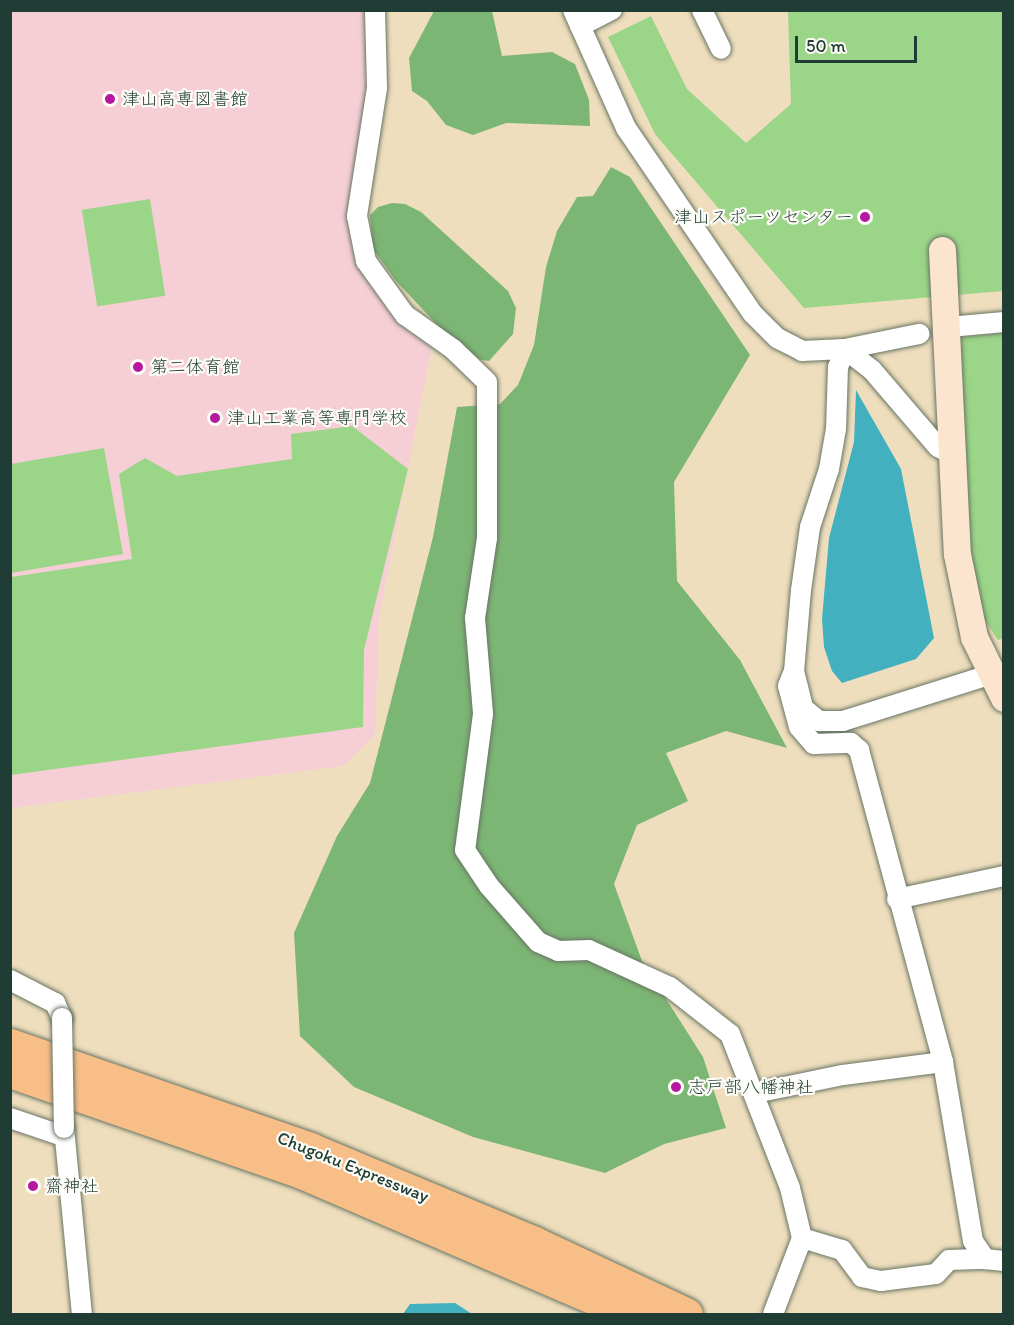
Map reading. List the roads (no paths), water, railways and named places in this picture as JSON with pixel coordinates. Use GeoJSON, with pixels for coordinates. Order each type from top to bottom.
{"type":"FeatureCollection","features":[{"type":"Feature","properties":{"kind":"highway","name":"Chugoku Expressway"},"geometry":{"type":"LineString","coordinates":[[10,1045],[310,1149],[532,1242],[686,1314]]}},
{"type":"Feature","properties":{"kind":"highway","name":"Chugoku Expressway"},"geometry":{"type":"LineString","coordinates":[[10,1071],[304,1173],[631,1314]]}},
{"type":"Feature","properties":{"kind":"street"},"geometry":{"type":"LineString","coordinates":[[375,10],[377,88],[357,216],[366,261],[405,315],[453,349],[488,381],[487,538],[475,618],[483,714],[465,850],[489,886],[538,942],[558,951],[589,950],[670,987],[730,1034],[755,1093],[790,1188],[802,1238],[773,1314]]}},
{"type":"Feature","properties":{"kind":"street"},"geometry":{"type":"LineString","coordinates":[[612,10],[577,18],[626,128],[753,314],[777,338],[802,351],[845,349],[919,334]]}},
{"type":"Feature","properties":{"kind":"street"},"geometry":{"type":"LineString","coordinates":[[702,10],[721,49]]}},
{"type":"Feature","properties":{"kind":"street"},"geometry":{"type":"LineString","coordinates":[[942,250],[963,597],[1004,698]]}},
{"type":"Feature","properties":{"kind":"street"},"geometry":{"type":"LineString","coordinates":[[960,326],[1004,322]]}},
{"type":"Feature","properties":{"kind":"street"},"geometry":{"type":"LineString","coordinates":[[845,349],[872,370],[938,447],[953,455]]}},
{"type":"Feature","properties":{"kind":"street"},"geometry":{"type":"LineString","coordinates":[[845,349],[838,367],[836,429],[829,469],[810,527],[794,671],[788,686],[799,727],[814,744],[851,743],[859,750],[897,899],[943,1062],[973,1241],[994,1260]]}},
{"type":"Feature","properties":{"kind":"street"},"geometry":{"type":"LineString","coordinates":[[794,671],[803,708],[819,721],[843,721],[996,679]]}},
{"type":"Feature","properties":{"kind":"street"},"geometry":{"type":"LineString","coordinates":[[897,899],[1004,876]]}},
{"type":"Feature","properties":{"kind":"street"},"geometry":{"type":"LineString","coordinates":[[10,980],[55,1003],[62,1018],[64,1132],[82,1314]]}},
{"type":"Feature","properties":{"kind":"street"},"geometry":{"type":"LineString","coordinates":[[755,1093],[843,1075],[943,1062]]}},
{"type":"Feature","properties":{"kind":"street"},"geometry":{"type":"LineString","coordinates":[[10,1118],[64,1132]]}},
{"type":"Feature","properties":{"kind":"street"},"geometry":{"type":"LineString","coordinates":[[802,1238],[842,1250],[862,1277],[881,1281],[936,1274],[949,1260],[994,1260]]}},
{"type":"Feature","properties":{"kind":"water"},"geometry":{"type":"Polygon","coordinates":[[[856,390],[901,469],[934,638],[916,659],[842,683],[832,671],[824,647],[822,619],[829,538],[854,442],[856,390]]]}},
{"type":"Feature","properties":{"kind":"water"},"geometry":{"type":"Polygon","coordinates":[[[455,1303],[472,1314],[403,1314],[410,1304],[455,1303]]]}},
{"type":"Feature","properties":{"kind":"place","name":"津山高専図書館"},"geometry":{"type":"Point","coordinates":[110,99]}},
{"type":"Feature","properties":{"kind":"place","name":"津山スポーツセンター"},"geometry":{"type":"Point","coordinates":[865,217]}},
{"type":"Feature","properties":{"kind":"place","name":"第二体育館"},"geometry":{"type":"Point","coordinates":[138,367]}},
{"type":"Feature","properties":{"kind":"place","name":"津山工業高等専門学校"},"geometry":{"type":"Point","coordinates":[215,418]}},
{"type":"Feature","properties":{"kind":"place","name":"志戸部八幡神社"},"geometry":{"type":"Point","coordinates":[676,1087]}},
{"type":"Feature","properties":{"kind":"place","name":"齋神社"},"geometry":{"type":"Point","coordinates":[33,1186]}}]}
